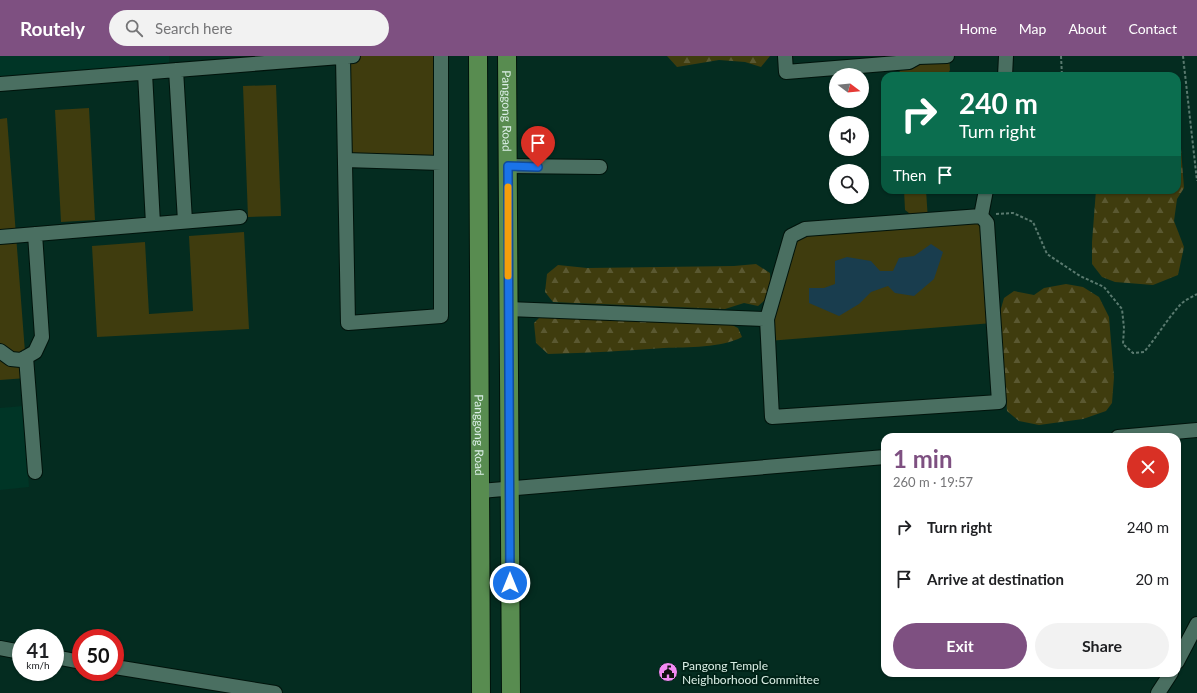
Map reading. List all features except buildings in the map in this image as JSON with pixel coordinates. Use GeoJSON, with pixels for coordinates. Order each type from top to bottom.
{"type":"FeatureCollection","features":[{"type":"Feature","properties":{"kind":"main road","name":"Panggong Road"},"geometry":{"type":"LineString","coordinates":[[478,56],[481,693]]}},
{"type":"Feature","properties":{"kind":"main road","name":"Panggong Road"},"geometry":{"type":"LineString","coordinates":[[507,56],[511,693]]}},
{"type":"Feature","properties":{"kind":"street"},"geometry":{"type":"LineString","coordinates":[[0,84],[348,56],[345,160],[348,322],[441,316],[441,56]]}},
{"type":"Feature","properties":{"kind":"street"},"geometry":{"type":"LineString","coordinates":[[785,56],[786,72],[909,62],[918,57],[948,56]]}},
{"type":"Feature","properties":{"kind":"street"},"geometry":{"type":"LineString","coordinates":[[1005,72],[1006,56]]}},
{"type":"Feature","properties":{"kind":"street"},"geometry":{"type":"LineString","coordinates":[[176,70],[185,221]]}},
{"type":"Feature","properties":{"kind":"street"},"geometry":{"type":"LineString","coordinates":[[145,73],[153,224]]}},
{"type":"Feature","properties":{"kind":"street"},"geometry":{"type":"LineString","coordinates":[[345,160],[441,162]]}},
{"type":"Feature","properties":{"kind":"street"},"geometry":{"type":"LineString","coordinates":[[508,166],[600,167]]}},
{"type":"Feature","properties":{"kind":"street"},"geometry":{"type":"LineString","coordinates":[[981,216],[985,194]]}},
{"type":"Feature","properties":{"kind":"street"},"geometry":{"type":"LineString","coordinates":[[981,216],[987,223],[999,402],[772,417],[767,319],[791,236],[805,229],[981,216]]}},
{"type":"Feature","properties":{"kind":"street"},"geometry":{"type":"LineString","coordinates":[[0,237],[240,217]]}},
{"type":"Feature","properties":{"kind":"street"},"geometry":{"type":"LineString","coordinates":[[0,350],[11,358],[21,360],[35,352],[42,337],[35,234]]}},
{"type":"Feature","properties":{"kind":"street"},"geometry":{"type":"LineString","coordinates":[[508,309],[767,319]]}},
{"type":"Feature","properties":{"kind":"street"},"geometry":{"type":"LineString","coordinates":[[26,357],[35,472]]}},
{"type":"Feature","properties":{"kind":"street"},"geometry":{"type":"LineString","coordinates":[[1163,433],[1197,430]]}},
{"type":"Feature","properties":{"kind":"street"},"geometry":{"type":"LineString","coordinates":[[480,491],[881,457]]}},
{"type":"Feature","properties":{"kind":"street"},"geometry":{"type":"LineString","coordinates":[[1181,654],[1197,624]]}},
{"type":"Feature","properties":{"kind":"street"},"geometry":{"type":"LineString","coordinates":[[0,648],[12,650]]}},
{"type":"Feature","properties":{"kind":"street"},"geometry":{"type":"LineString","coordinates":[[124,668],[275,693]]}},
{"type":"Feature","properties":{"kind":"street"},"geometry":{"type":"LineString","coordinates":[[1158,693],[1168,677]]}},
{"type":"Feature","properties":{"kind":"path"},"geometry":{"type":"LineString","coordinates":[[1061,56],[1062,72]]}},
{"type":"Feature","properties":{"kind":"path"},"geometry":{"type":"LineString","coordinates":[[1183,56],[1197,181]]}},
{"type":"Feature","properties":{"kind":"path"},"geometry":{"type":"LineString","coordinates":[[981,216],[1013,213],[1033,222],[1047,254],[1080,276],[1104,287],[1122,309],[1124,328],[1123,344],[1133,353],[1144,352],[1182,303],[1197,294]]}},
{"type":"Feature","properties":{"kind":"shaded area"},"geometry":{"type":"Polygon","coordinates":[[[0,56],[169,56],[169,71],[0,79],[0,56]]]}},
{"type":"Feature","properties":{"kind":"shaded area"},"geometry":{"type":"Polygon","coordinates":[[[23,406],[29,487],[0,490],[0,408],[23,406]]]}},
{"type":"Feature","properties":{"kind":"green space"},"geometry":{"type":"Polygon","coordinates":[[[441,56],[441,163],[345,160],[343,57],[441,56]]]}},
{"type":"Feature","properties":{"kind":"green space"},"geometry":{"type":"Polygon","coordinates":[[[667,56],[770,56],[761,67],[745,62],[719,60],[677,67],[667,56]]]}},
{"type":"Feature","properties":{"kind":"green space"},"geometry":{"type":"Polygon","coordinates":[[[949,56],[950,70],[949,72],[900,72],[899,63],[949,56]]]}},
{"type":"Feature","properties":{"kind":"green space"},"geometry":{"type":"Polygon","coordinates":[[[276,85],[281,216],[248,217],[243,86],[276,85]]]}},
{"type":"Feature","properties":{"kind":"green space"},"geometry":{"type":"Polygon","coordinates":[[[89,108],[95,220],[61,222],[55,110],[89,108]]]}},
{"type":"Feature","properties":{"kind":"green space"},"geometry":{"type":"Polygon","coordinates":[[[7,118],[27,378],[0,380],[0,119],[7,118]]]}},
{"type":"Feature","properties":{"kind":"green space"},"geometry":{"type":"Polygon","coordinates":[[[1181,149],[1184,188],[1181,193],[1181,149]]]}},
{"type":"Feature","properties":{"kind":"green space"},"geometry":{"type":"Polygon","coordinates":[[[904,194],[926,194],[928,220],[981,216],[993,323],[768,341],[791,236],[918,220],[905,210],[904,194]]]}},
{"type":"Feature","properties":{"kind":"green space"},"geometry":{"type":"Polygon","coordinates":[[[1096,194],[1180,194],[1177,199],[1174,221],[1184,247],[1178,275],[1153,285],[1115,282],[1102,277],[1092,264],[1096,194]]]}},
{"type":"Feature","properties":{"kind":"green space"},"geometry":{"type":"Polygon","coordinates":[[[244,232],[249,329],[97,337],[92,246],[145,242],[149,314],[193,311],[189,236],[244,232]]]}},
{"type":"Feature","properties":{"kind":"green space"},"geometry":{"type":"Polygon","coordinates":[[[756,264],[770,273],[771,295],[758,306],[744,303],[725,309],[553,302],[545,292],[547,274],[558,265],[587,268],[734,266],[756,264]]]}},
{"type":"Feature","properties":{"kind":"green space"},"geometry":{"type":"Polygon","coordinates":[[[1066,284],[1083,287],[1099,297],[1109,317],[1114,377],[1112,403],[1106,411],[1083,419],[1039,425],[1019,421],[1007,411],[1000,312],[1004,298],[1014,291],[1034,295],[1044,288],[1066,284]]]}},
{"type":"Feature","properties":{"kind":"green space"},"geometry":{"type":"Polygon","coordinates":[[[542,315],[724,321],[738,328],[742,337],[734,341],[704,346],[548,354],[536,343],[534,323],[542,315]]]}},
{"type":"Feature","properties":{"kind":"water"},"geometry":{"type":"Polygon","coordinates":[[[931,244],[943,252],[934,279],[914,296],[895,293],[888,286],[871,292],[859,304],[839,316],[809,303],[809,288],[824,288],[835,284],[835,261],[847,257],[871,261],[880,271],[893,271],[899,258],[914,256],[931,244]]]}},
{"type":"Feature","properties":{"kind":"slow traffic"},"geometry":{"type":"LineString","coordinates":[[508,187],[508,276]]}},
{"type":"Feature","properties":{"kind":"place","name":"Pangong Temple Neighborhood Committee"},"geometry":{"type":"Point","coordinates":[668,672]}},
{"type":"Feature","properties":{"kind":"route"},"geometry":{"type":"LineString","coordinates":[[510,583],[508,166],[538,167]]}}]}
